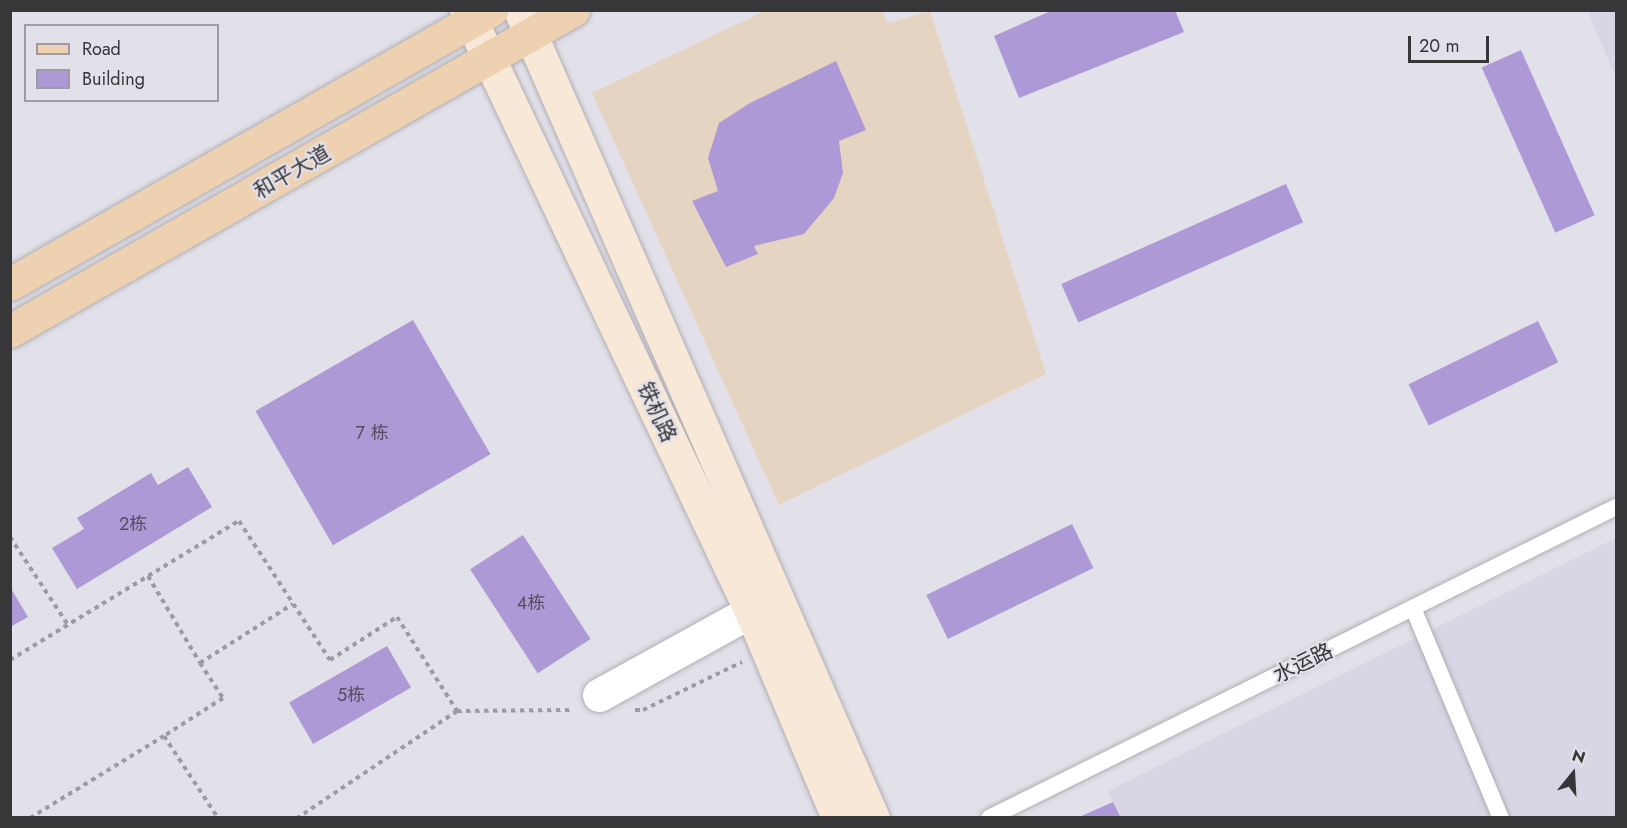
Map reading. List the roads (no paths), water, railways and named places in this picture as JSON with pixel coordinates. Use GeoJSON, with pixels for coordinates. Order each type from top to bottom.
{"type":"FeatureCollection","features":[{"type":"Feature","properties":{"kind":"main road","name":"和平大道"},"geometry":{"type":"LineString","coordinates":[[10,331],[489,59],[526,22],[573,10]]}},
{"type":"Feature","properties":{"kind":"main road","name":"和平大道"},"geometry":{"type":"LineString","coordinates":[[10,284],[476,14]]}},
{"type":"Feature","properties":{"kind":"main road","name":"铁机路"},"geometry":{"type":"LineString","coordinates":[[476,14],[489,59],[751,611],[838,818]]}},
{"type":"Feature","properties":{"kind":"main road","name":"铁机路"},"geometry":{"type":"LineString","coordinates":[[526,22],[873,818]]}},
{"type":"Feature","properties":{"kind":"street"},"geometry":{"type":"LineString","coordinates":[[599,694],[751,611]]}},
{"type":"Feature","properties":{"kind":"lane","name":"水运路"},"geometry":{"type":"LineString","coordinates":[[989,818],[1617,507]]}},
{"type":"Feature","properties":{"kind":"lane"},"geometry":{"type":"LineString","coordinates":[[1413,608],[1501,818]]}}]}
